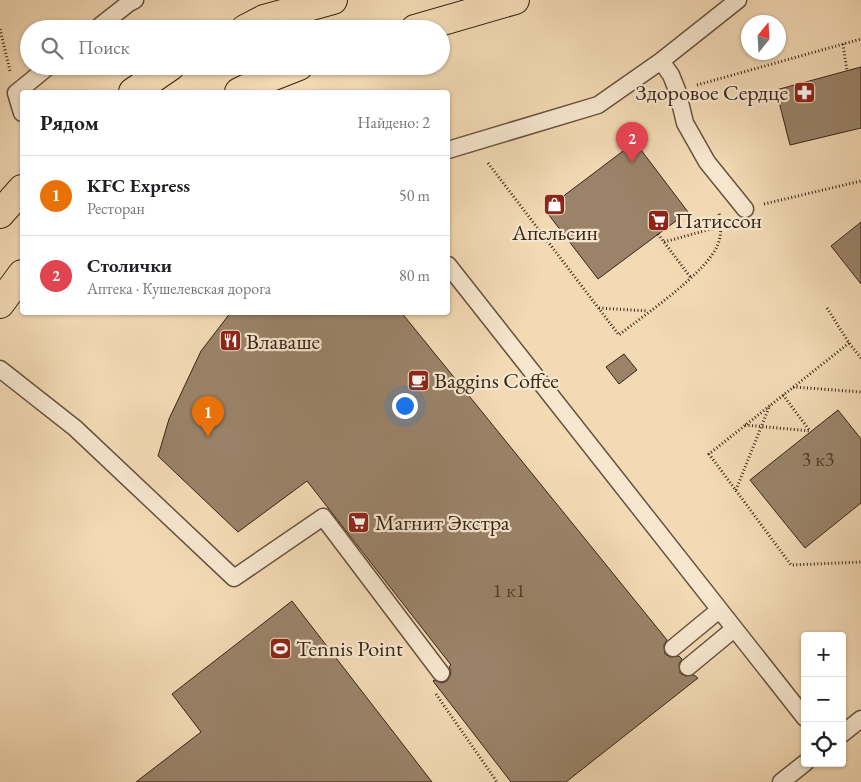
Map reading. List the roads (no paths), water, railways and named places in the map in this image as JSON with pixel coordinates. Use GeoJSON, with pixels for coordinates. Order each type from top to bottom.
{"type":"FeatureCollection","features":[{"type":"Feature","properties":{"kind":"main road"},"geometry":{"type":"LineString","coordinates":[[262,20],[333,0]]}},
{"type":"Feature","properties":{"kind":"main road"},"geometry":{"type":"LineString","coordinates":[[446,20],[515,0]]}},
{"type":"Feature","properties":{"kind":"main road"},"geometry":{"type":"LineString","coordinates":[[136,90],[158,75]]}},
{"type":"Feature","properties":{"kind":"main road"},"geometry":{"type":"LineString","coordinates":[[249,90],[270,86],[286,75]]}},
{"type":"Feature","properties":{"kind":"main road"},"geometry":{"type":"LineString","coordinates":[[0,304],[20,277]]}},
{"type":"Feature","properties":{"kind":"lane"},"geometry":{"type":"LineString","coordinates":[[107,20],[135,0]]}},
{"type":"Feature","properties":{"kind":"lane"},"geometry":{"type":"LineString","coordinates":[[450,149],[598,104],[661,61],[738,0]]}},
{"type":"Feature","properties":{"kind":"lane"},"geometry":{"type":"LineString","coordinates":[[661,61],[671,75],[677,90],[685,123],[707,162],[745,209]]}},
{"type":"Feature","properties":{"kind":"lane"},"geometry":{"type":"LineString","coordinates":[[20,106],[16,93],[38,75]]}},
{"type":"Feature","properties":{"kind":"lane"},"geometry":{"type":"LineString","coordinates":[[450,268],[801,713]]}},
{"type":"Feature","properties":{"kind":"lane"},"geometry":{"type":"LineString","coordinates":[[0,370],[75,428],[234,578],[323,517],[441,673]]}},
{"type":"Feature","properties":{"kind":"lane"},"geometry":{"type":"LineString","coordinates":[[673,648],[719,610]]}},
{"type":"Feature","properties":{"kind":"lane"},"geometry":{"type":"LineString","coordinates":[[688,667],[734,629]]}},
{"type":"Feature","properties":{"kind":"lane"},"geometry":{"type":"LineString","coordinates":[[846,731],[861,719]]}},
{"type":"Feature","properties":{"kind":"lane"},"geometry":{"type":"LineString","coordinates":[[781,782],[801,766]]}},
{"type":"Feature","properties":{"kind":"place","name":"Здоровое Сердце"},"geometry":{"type":"Point","coordinates":[804,92]}},
{"type":"Feature","properties":{"kind":"place","name":"Столички"},"geometry":{"type":"Point","coordinates":[632,163]}},
{"type":"Feature","properties":{"kind":"place","name":"Апельсин"},"geometry":{"type":"Point","coordinates":[555,205]}},
{"type":"Feature","properties":{"kind":"place","name":"Патиссон"},"geometry":{"type":"Point","coordinates":[659,220]}},
{"type":"Feature","properties":{"kind":"place","name":"Влаваше"},"geometry":{"type":"Point","coordinates":[230,341]}},
{"type":"Feature","properties":{"kind":"place","name":"Baggins Coffee"},"geometry":{"type":"Point","coordinates":[418,380]}},
{"type":"Feature","properties":{"kind":"place","name":"KFC Express"},"geometry":{"type":"Point","coordinates":[208,437]}},
{"type":"Feature","properties":{"kind":"place","name":"Магнит Экстра"},"geometry":{"type":"Point","coordinates":[359,522]}},
{"type":"Feature","properties":{"kind":"place","name":"Tennis Point"},"geometry":{"type":"Point","coordinates":[280,648]}}]}
